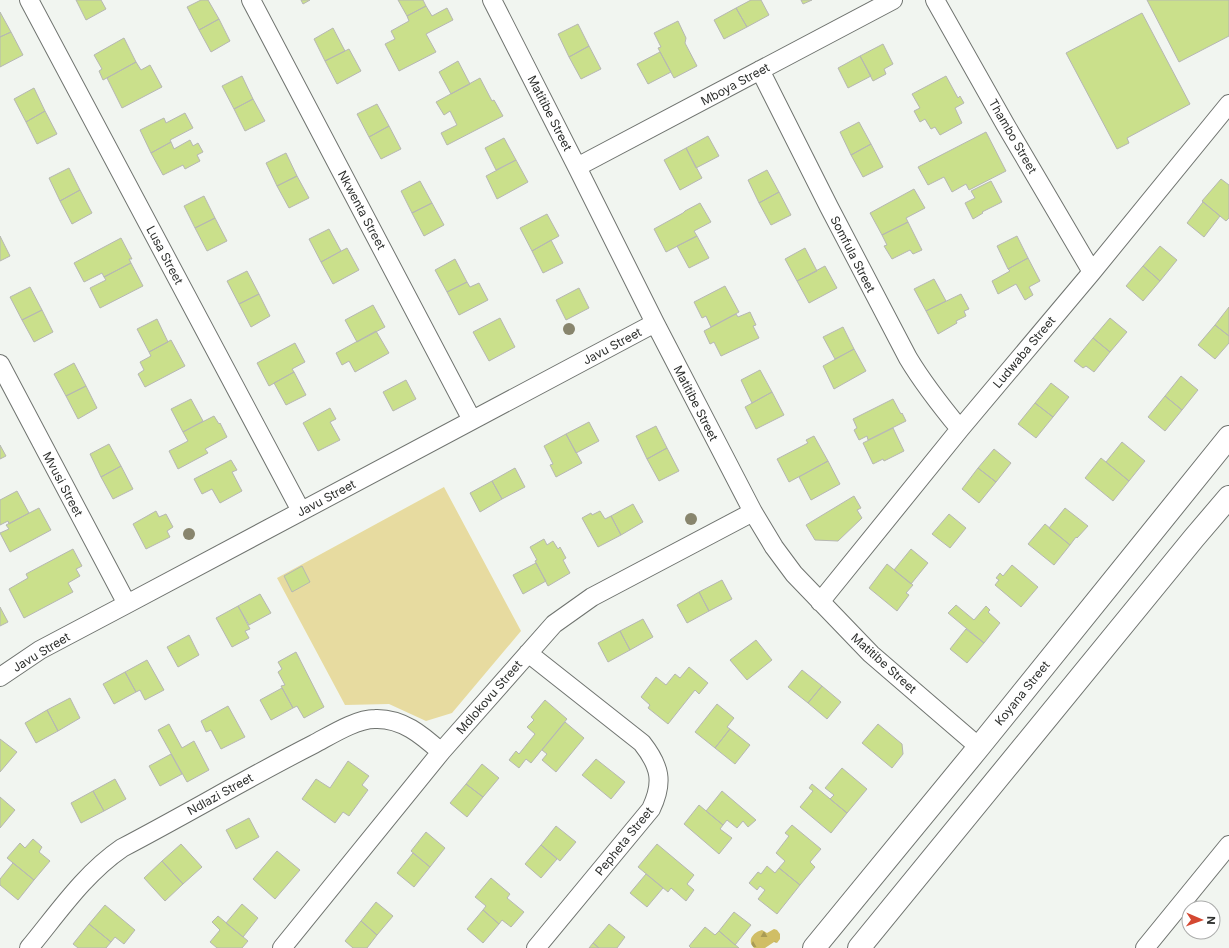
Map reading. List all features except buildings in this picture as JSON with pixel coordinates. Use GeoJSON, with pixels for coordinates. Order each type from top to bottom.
{"type":"FeatureCollection","features":[{"type":"Feature","properties":{"kind":"main road","name":"Koyana Street"},"geometry":{"type":"LineString","coordinates":[[814,948],[979,747],[1229,437]]}},
{"type":"Feature","properties":{"kind":"main road"},"geometry":{"type":"LineString","coordinates":[[860,948],[1184,550],[1229,497]]}},
{"type":"Feature","properties":{"kind":"street","name":"Lusa Street"},"geometry":{"type":"LineString","coordinates":[[29,0],[301,511]]}},
{"type":"Feature","properties":{"kind":"street","name":"Nkwenta Street"},"geometry":{"type":"LineString","coordinates":[[251,0],[472,420]]}},
{"type":"Feature","properties":{"kind":"street","name":"Matitibe Street"},"geometry":{"type":"LineString","coordinates":[[492,0],[655,323],[753,512],[774,547],[794,574],[871,654],[979,747]]}},
{"type":"Feature","properties":{"kind":"street","name":"Mboya Street"},"geometry":{"type":"LineString","coordinates":[[577,167],[893,0]]}},
{"type":"Feature","properties":{"kind":"street","name":"Thambo Street"},"geometry":{"type":"LineString","coordinates":[[935,0],[1005,124],[1092,272]]}},
{"type":"Feature","properties":{"kind":"street","name":"Somfula Street"},"geometry":{"type":"LineString","coordinates":[[760,70],[829,207],[908,358],[920,378],[960,429]]}},
{"type":"Feature","properties":{"kind":"street","name":"Ludwaba Street"},"geometry":{"type":"LineString","coordinates":[[820,602],[960,429],[1092,272],[1229,104]]}},
{"type":"Feature","properties":{"kind":"street","name":"Javu Street"},"geometry":{"type":"LineString","coordinates":[[0,677],[40,650],[655,323]]}},
{"type":"Feature","properties":{"kind":"street","name":"Mvusi Street"},"geometry":{"type":"LineString","coordinates":[[0,364],[127,604]]}},
{"type":"Feature","properties":{"kind":"street","name":"Mdlokovu Street"},"geometry":{"type":"LineString","coordinates":[[282,948],[441,752],[554,624],[592,597],[753,512]]}},
{"type":"Feature","properties":{"kind":"street","name":"Pepheta Street"},"geometry":{"type":"LineString","coordinates":[[528,653],[642,743],[651,754],[656,765],[658,775],[657,796],[651,809],[536,948]]}},
{"type":"Feature","properties":{"kind":"street","name":"Ndlazi Street"},"geometry":{"type":"LineString","coordinates":[[29,948],[87,877],[110,856],[122,848],[340,730],[366,720],[392,720],[422,736],[441,752]]}},
{"type":"Feature","properties":{"kind":"street"},"geometry":{"type":"LineString","coordinates":[[1145,948],[1229,845]]}},
{"type":"Feature","properties":{"kind":"shaded area"},"geometry":{"type":"Polygon","coordinates":[[[444,487],[521,631],[452,713],[426,721],[389,704],[345,705],[277,578],[444,487]]]}},
{"type":"Feature","properties":{"kind":"green space"},"geometry":{"type":"Polygon","coordinates":[[[774,929],[780,934],[780,939],[777,943],[774,942],[765,948],[754,948],[751,939],[754,934],[762,930],[767,933],[774,929]]]}}]}
